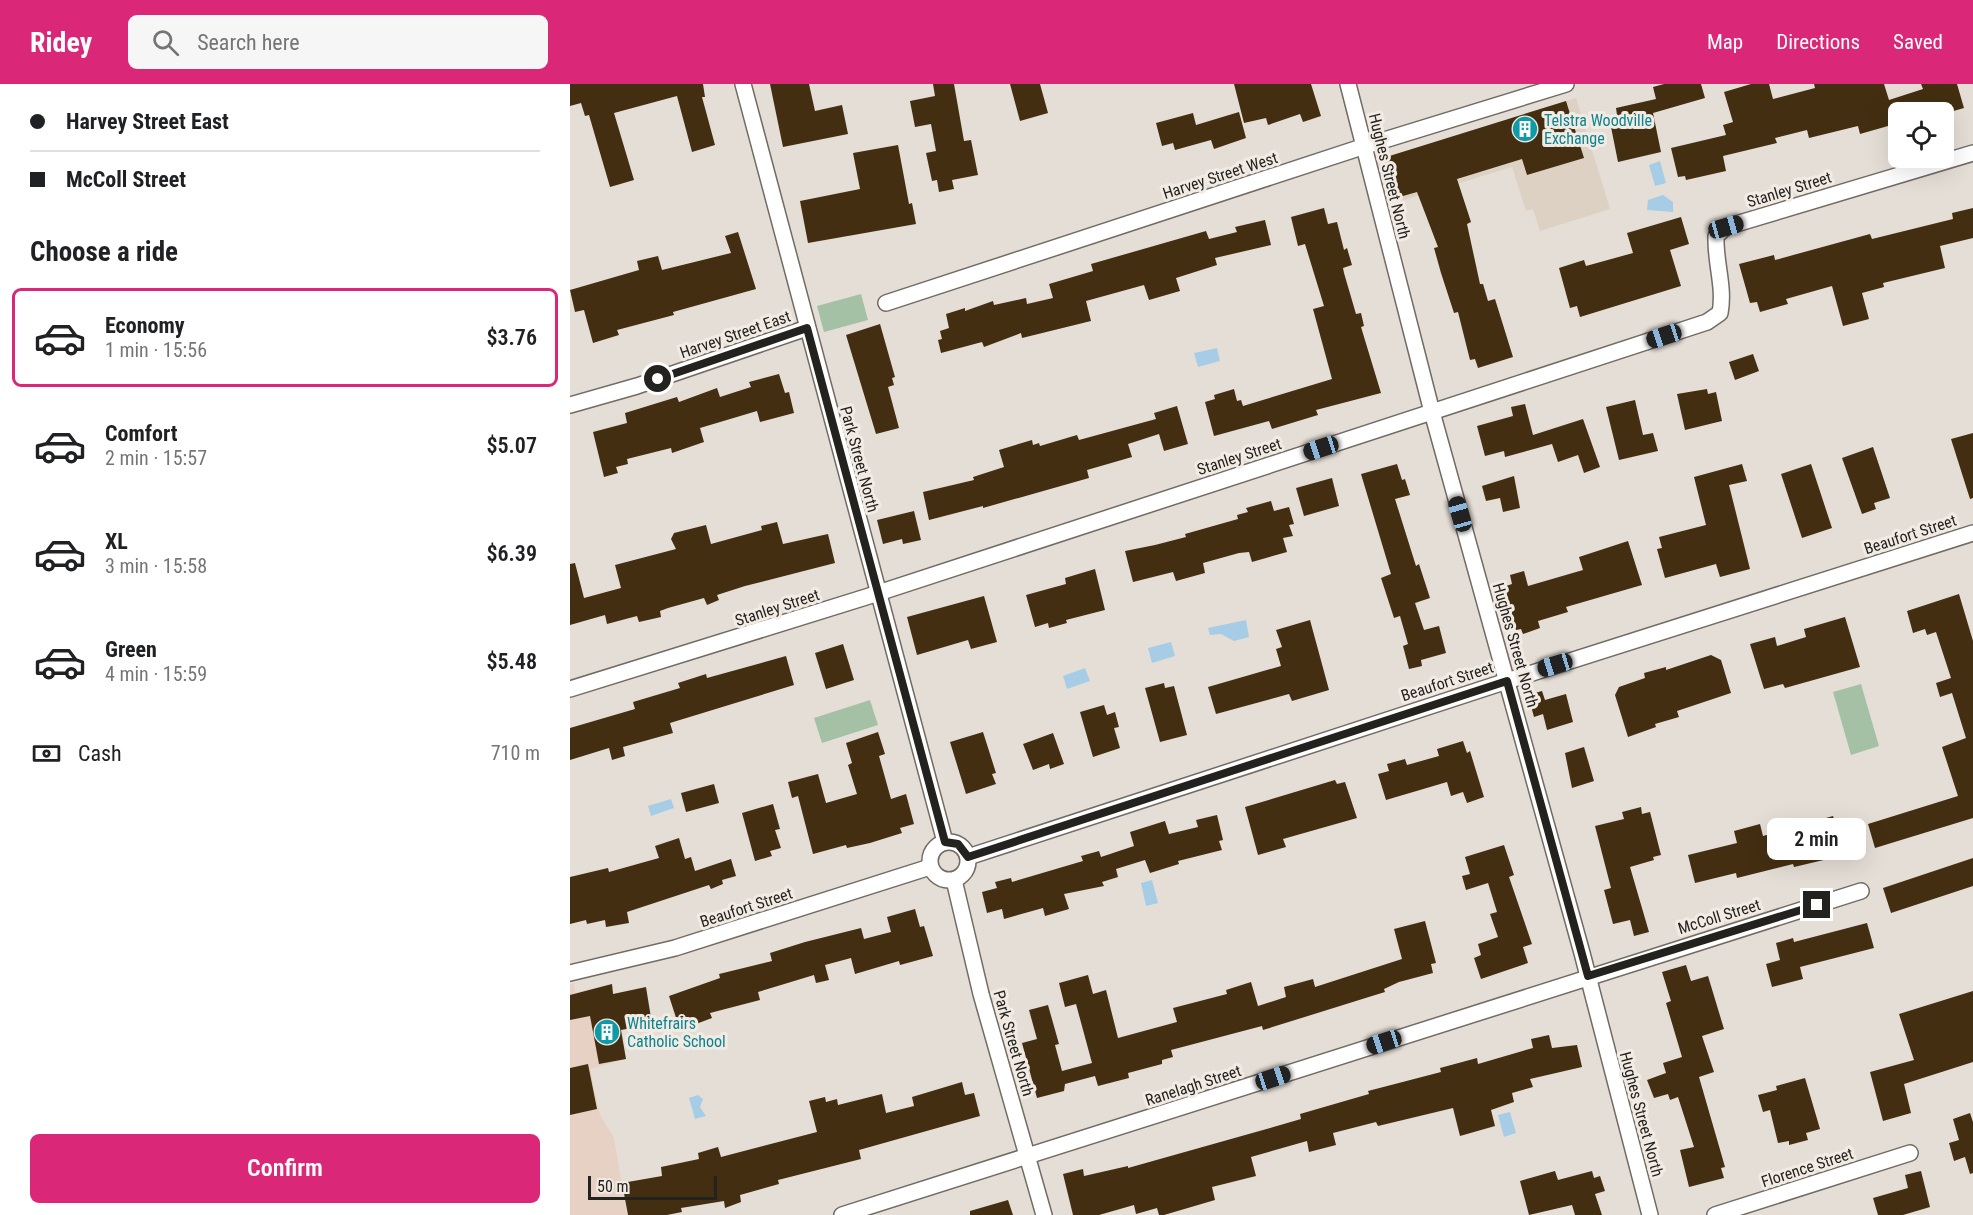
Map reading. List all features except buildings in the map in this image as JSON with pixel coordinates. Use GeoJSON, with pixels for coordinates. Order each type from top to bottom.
{"type":"FeatureCollection","features":[{"type":"Feature","properties":{"kind":"street","name":"Park Street North"},"geometry":{"type":"LineString","coordinates":[[744,84],[877,594],[945,842]]}},
{"type":"Feature","properties":{"kind":"street","name":"Hughes Street North"},"geometry":{"type":"LineString","coordinates":[[1348,84],[1432,412],[1588,976],[1650,1215]]}},
{"type":"Feature","properties":{"kind":"street","name":"Harvey Street West"},"geometry":{"type":"LineString","coordinates":[[886,303],[1365,146],[1566,84]]}},
{"type":"Feature","properties":{"kind":"street","name":"Stanley Street"},"geometry":{"type":"LineString","coordinates":[[570,689],[877,594],[1707,322],[1720,313],[1723,294],[1715,253],[1716,236],[1726,227],[1973,153]]}},
{"type":"Feature","properties":{"kind":"street","name":"Harvey Street East"},"geometry":{"type":"LineString","coordinates":[[570,405],[637,386],[807,328]]}},
{"type":"Feature","properties":{"kind":"street","name":"Beaufort Street"},"geometry":{"type":"LineString","coordinates":[[968,857],[1507,681],[1973,533]]}},
{"type":"Feature","properties":{"kind":"street"},"geometry":{"type":"LineString","coordinates":[[945,842],[958,844],[968,857],[967,868],[961,876],[954,880],[939,878],[930,867],[933,850],[945,842]]}},
{"type":"Feature","properties":{"kind":"street","name":"Beaufort Street"},"geometry":{"type":"LineString","coordinates":[[570,973],[675,948],[930,867]]}},
{"type":"Feature","properties":{"kind":"street","name":"Park Street North"},"geometry":{"type":"LineString","coordinates":[[954,880],[981,994],[1044,1215]]}},
{"type":"Feature","properties":{"kind":"street","name":"McColl Street"},"geometry":{"type":"LineString","coordinates":[[1588,976],[1861,891]]}},
{"type":"Feature","properties":{"kind":"street","name":"Ranelagh Street"},"geometry":{"type":"LineString","coordinates":[[842,1215],[1588,976]]}},
{"type":"Feature","properties":{"kind":"street","name":"Florence Street"},"geometry":{"type":"LineString","coordinates":[[1716,1215],[1910,1153]]}},
{"type":"Feature","properties":{"kind":"shaded area","name":"Telstra Woodville Exchange"},"geometry":{"type":"Polygon","coordinates":[[[1576,98],[1610,209],[1540,231],[1533,209],[1526,211],[1512,167],[1397,202],[1383,158],[1576,98]]]}},
{"type":"Feature","properties":{"kind":"shaded area"},"geometry":{"type":"Polygon","coordinates":[[[574,983],[575,993],[612,984],[626,1059],[590,1069],[600,1115],[614,1138],[627,1215],[570,1215],[570,984],[574,983]]]}},
{"type":"Feature","properties":{"kind":"green space"},"geometry":{"type":"Polygon","coordinates":[[[861,294],[868,320],[824,332],[817,306],[861,294]]]}},
{"type":"Feature","properties":{"kind":"green space"},"geometry":{"type":"Polygon","coordinates":[[[1861,684],[1879,746],[1851,755],[1833,692],[1861,684]]]}},
{"type":"Feature","properties":{"kind":"green space"},"geometry":{"type":"Polygon","coordinates":[[[870,700],[878,725],[822,743],[814,718],[870,700]]]}},
{"type":"Feature","properties":{"kind":"water"},"geometry":{"type":"Polygon","coordinates":[[[1660,161],[1666,183],[1655,186],[1649,165],[1660,161]]]}},
{"type":"Feature","properties":{"kind":"water"},"geometry":{"type":"Polygon","coordinates":[[[1663,195],[1673,202],[1673,212],[1647,210],[1648,200],[1663,195]]]}},
{"type":"Feature","properties":{"kind":"water"},"geometry":{"type":"Polygon","coordinates":[[[1217,348],[1220,361],[1198,367],[1194,353],[1217,348]]]}},
{"type":"Feature","properties":{"kind":"water"},"geometry":{"type":"Polygon","coordinates":[[[1246,620],[1249,637],[1234,641],[1221,634],[1210,635],[1208,628],[1246,620]]]}},
{"type":"Feature","properties":{"kind":"water"},"geometry":{"type":"Polygon","coordinates":[[[1171,642],[1175,656],[1152,663],[1148,648],[1171,642]]]}},
{"type":"Feature","properties":{"kind":"water"},"geometry":{"type":"Polygon","coordinates":[[[1085,668],[1090,681],[1067,689],[1063,676],[1085,668]]]}},
{"type":"Feature","properties":{"kind":"water"},"geometry":{"type":"Polygon","coordinates":[[[671,799],[674,808],[651,816],[648,806],[671,799]]]}},
{"type":"Feature","properties":{"kind":"water"},"geometry":{"type":"Polygon","coordinates":[[[1152,880],[1158,903],[1146,906],[1141,883],[1152,880]]]}},
{"type":"Feature","properties":{"kind":"water"},"geometry":{"type":"Polygon","coordinates":[[[698,1095],[703,1099],[700,1107],[706,1116],[695,1119],[689,1098],[698,1095]]]}},
{"type":"Feature","properties":{"kind":"water"},"geometry":{"type":"Polygon","coordinates":[[[1510,1112],[1516,1133],[1504,1137],[1498,1115],[1510,1112]]]}},
{"type":"Feature","properties":{"kind":"place","name":"Telstra Woodville Exchange"},"geometry":{"type":"Point","coordinates":[1525,129]}},
{"type":"Feature","properties":{"kind":"place","name":"Whitefrairs Catholic School"},"geometry":{"type":"Point","coordinates":[607,1032]}},
{"type":"Feature","properties":{"kind":"route"},"geometry":{"type":"LineString","coordinates":[[658,379],[807,328],[945,842],[958,844],[968,857],[1507,681],[1588,976],[1817,905]]}}]}
